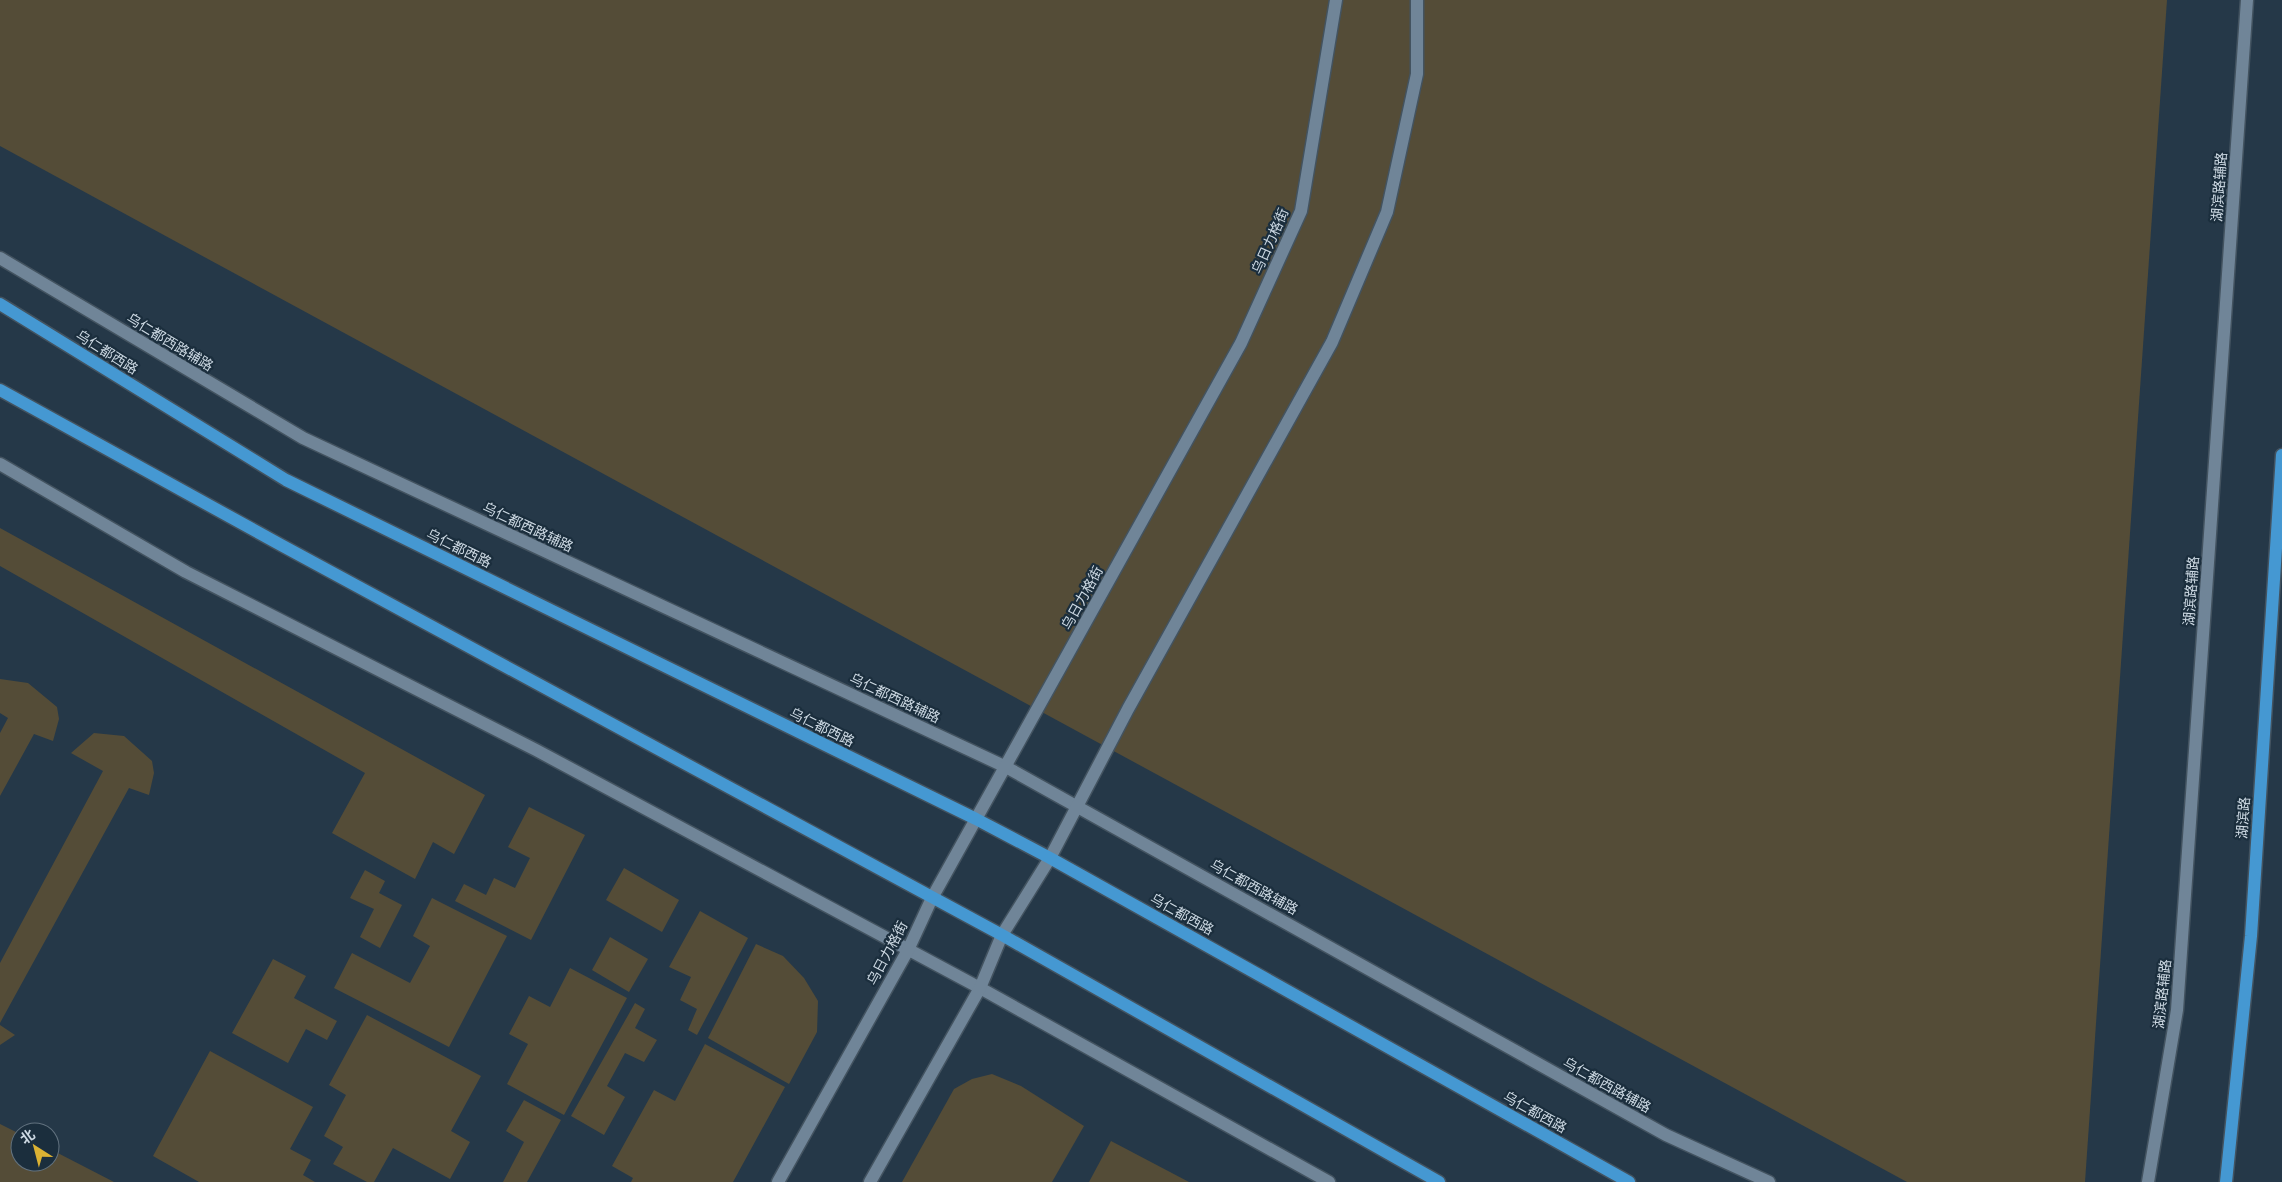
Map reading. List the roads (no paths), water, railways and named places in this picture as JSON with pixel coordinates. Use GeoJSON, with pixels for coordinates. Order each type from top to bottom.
{"type":"FeatureCollection","features":[{"type":"Feature","properties":{"kind":"main road","name":"乌仁都西路"},"geometry":{"type":"LineString","coordinates":[[0,304],[286,480],[976,819],[1050,858],[1629,1182]]}},
{"type":"Feature","properties":{"kind":"main road"},"geometry":{"type":"LineString","coordinates":[[0,390],[281,546],[1002,935],[1439,1182]]}},
{"type":"Feature","properties":{"kind":"main road","name":"湖滨路"},"geometry":{"type":"LineString","coordinates":[[2226,1182],[2251,936],[2282,455]]}},
{"type":"Feature","properties":{"kind":"street","name":"乌日力格街"},"geometry":{"type":"LineString","coordinates":[[778,1182],[908,950],[932,898],[1241,343],[1301,211],[1336,0]]}},
{"type":"Feature","properties":{"kind":"street"},"geometry":{"type":"LineString","coordinates":[[870,1182],[980,988],[1002,935],[1050,858],[1128,709],[1332,342],[1387,212],[1416,74],[1416,0]]}},
{"type":"Feature","properties":{"kind":"street","name":"湖滨路辅路"},"geometry":{"type":"LineString","coordinates":[[2148,1182],[2177,1010],[2247,0]]}},
{"type":"Feature","properties":{"kind":"street","name":"乌仁都西路辅路"},"geometry":{"type":"LineString","coordinates":[[0,258],[303,438],[1006,767],[1666,1135],[1769,1182]]}},
{"type":"Feature","properties":{"kind":"street"},"geometry":{"type":"LineString","coordinates":[[0,464],[186,572],[536,750],[980,988],[1329,1182]]}}]}
